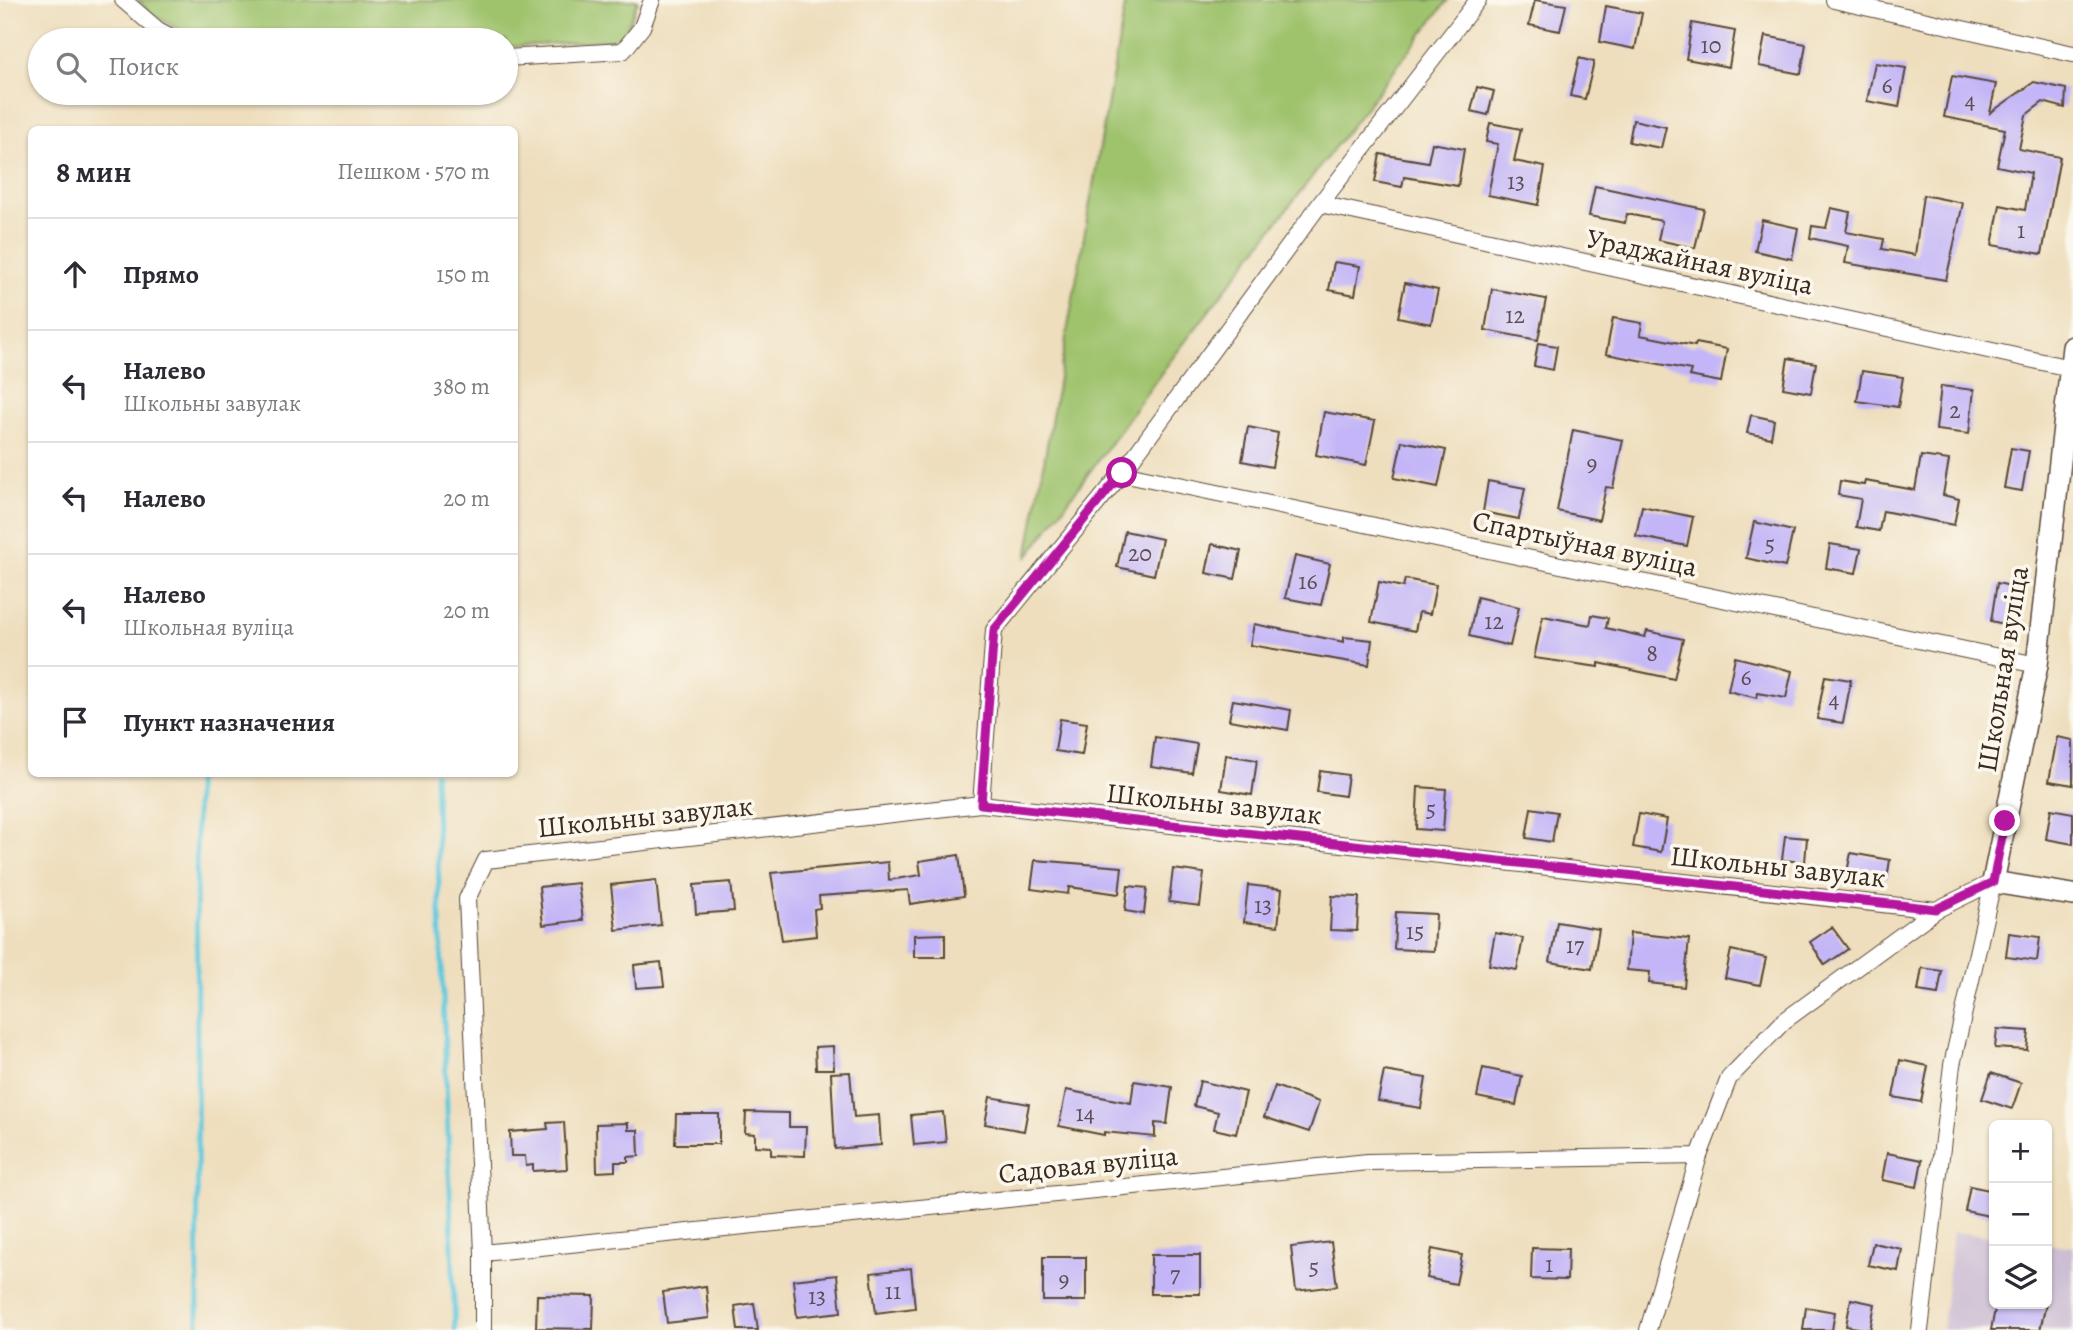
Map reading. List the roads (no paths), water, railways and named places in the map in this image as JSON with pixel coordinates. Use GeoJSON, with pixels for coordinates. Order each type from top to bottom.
{"type":"FeatureCollection","features":[{"type":"Feature","properties":{"kind":"street"},"geometry":{"type":"LineString","coordinates":[[123,0],[156,28]]}},
{"type":"Feature","properties":{"kind":"street"},"geometry":{"type":"LineString","coordinates":[[518,57],[623,51],[642,27],[652,0]]}},
{"type":"Feature","properties":{"kind":"street"},"geometry":{"type":"LineString","coordinates":[[981,804],[994,630],[1122,473],[1320,204],[1478,0]]}},
{"type":"Feature","properties":{"kind":"street"},"geometry":{"type":"LineString","coordinates":[[1833,0],[2073,54]]}},
{"type":"Feature","properties":{"kind":"street","name":"Ураджайная вуліца"},"geometry":{"type":"LineString","coordinates":[[1320,204],[2070,368]]}},
{"type":"Feature","properties":{"kind":"street","name":"Школьная вуліца"},"geometry":{"type":"LineString","coordinates":[[1920,1330],[1952,1065],[1993,882],[2036,664],[2073,347]]}},
{"type":"Feature","properties":{"kind":"street","name":"Спартыўная вуліца"},"geometry":{"type":"LineString","coordinates":[[1122,473],[2036,664]]}},
{"type":"Feature","properties":{"kind":"street","name":"Школьны завулак"},"geometry":{"type":"LineString","coordinates":[[483,1252],[467,899],[486,860],[981,804],[1936,909]]}},
{"type":"Feature","properties":{"kind":"street"},"geometry":{"type":"LineString","coordinates":[[1648,1330],[1699,1156],[1729,1078],[1784,1021],[1936,909],[1993,882],[2073,895]]}},
{"type":"Feature","properties":{"kind":"street","name":"Садовая вуліца"},"geometry":{"type":"LineString","coordinates":[[483,1252],[1368,1162],[1699,1156]]}},
{"type":"Feature","properties":{"kind":"street"},"geometry":{"type":"LineString","coordinates":[[483,1252],[483,1330]]}},
{"type":"Feature","properties":{"kind":"waterway"},"geometry":{"type":"LineString","coordinates":[[196,777],[198,1330]]}},
{"type":"Feature","properties":{"kind":"waterway"},"geometry":{"type":"LineString","coordinates":[[435,777],[455,1330]]}}]}
